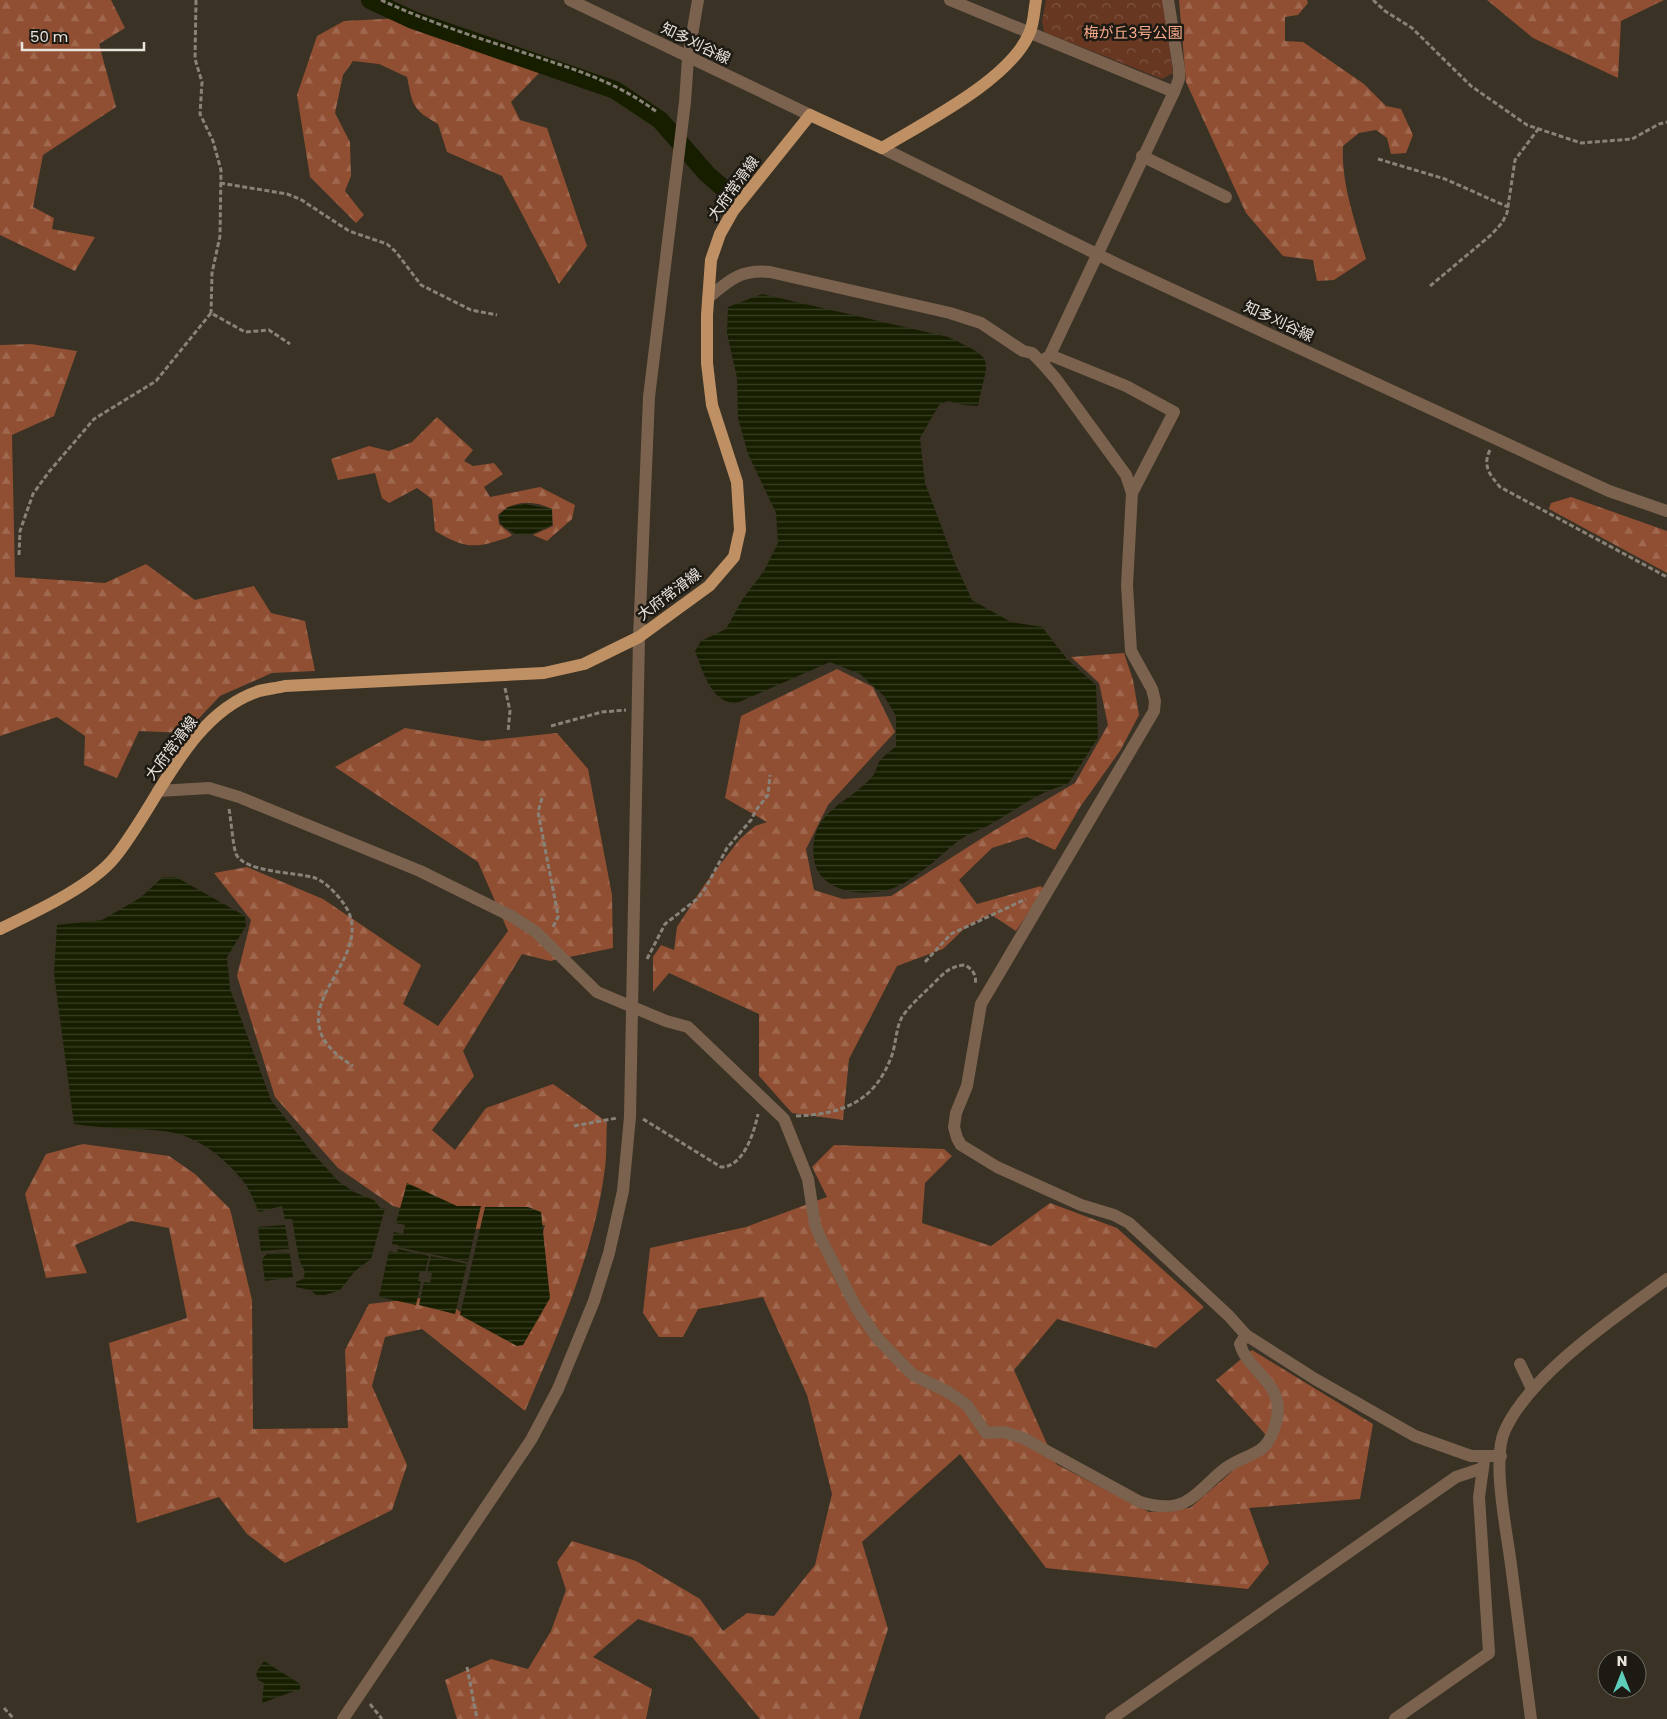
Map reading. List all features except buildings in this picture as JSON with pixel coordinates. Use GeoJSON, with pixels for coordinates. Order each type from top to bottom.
{"type":"FeatureCollection","features":[{"type":"Feature","properties":{"kind":"main road"},"geometry":{"type":"LineString","coordinates":[[810,115],[882,148],[990,80],[1009,64],[1030,34],[1036,0]]}},
{"type":"Feature","properties":{"kind":"main road","name":"大府常滑線"},"geometry":{"type":"LineString","coordinates":[[0,929],[93,879],[115,858],[158,791],[205,727],[223,712],[259,692],[285,686],[314,684],[544,673],[584,664],[639,637],[709,586],[734,557],[740,530],[737,482],[712,405],[707,363],[708,298],[711,260],[720,234],[733,211],[810,115]]}},
{"type":"Feature","properties":{"kind":"street","name":"知多刈谷線"},"geometry":{"type":"LineString","coordinates":[[570,0],[810,115]]}},
{"type":"Feature","properties":{"kind":"street"},"geometry":{"type":"LineString","coordinates":[[343,1719],[531,1440],[558,1389],[581,1335],[609,1253],[623,1191],[630,1117],[639,637],[648,396],[685,102],[688,58],[698,0]]}},
{"type":"Feature","properties":{"kind":"street"},"geometry":{"type":"LineString","coordinates":[[950,0],[1174,92]]}},
{"type":"Feature","properties":{"kind":"street"},"geometry":{"type":"LineString","coordinates":[[1046,359],[1179,80],[1168,0]]}},
{"type":"Feature","properties":{"kind":"street","name":"知多刈谷線"},"geometry":{"type":"LineString","coordinates":[[882,148],[1097,254],[1609,491],[1667,512]]}},
{"type":"Feature","properties":{"kind":"street"},"geometry":{"type":"LineString","coordinates":[[1142,156],[1226,197]]}},
{"type":"Feature","properties":{"kind":"street"},"geometry":{"type":"LineString","coordinates":[[708,298],[728,280],[746,272],[770,272],[950,313],[982,323],[1023,351],[1032,352],[1046,359],[1126,386],[1174,412],[1132,493]]}},
{"type":"Feature","properties":{"kind":"street"},"geometry":{"type":"LineString","coordinates":[[1046,359],[1056,379],[1126,475],[1132,493],[1127,585],[1131,651],[1152,689],[1155,701],[1154,711],[981,1004],[966,1086],[956,1113],[954,1128],[957,1138],[961,1145],[997,1167],[1081,1205],[1114,1215],[1129,1223],[1229,1316],[1246,1335],[1315,1379],[1415,1436],[1484,1462]]}},
{"type":"Feature","properties":{"kind":"street"},"geometry":{"type":"LineString","coordinates":[[158,791],[209,788],[420,871],[513,917],[536,932],[597,992],[666,1021],[688,1026],[784,1119],[808,1179],[815,1225],[820,1237],[858,1308],[878,1340],[913,1375],[948,1392],[967,1405],[986,1433],[1004,1432],[1023,1438],[1140,1502],[1150,1505],[1171,1506],[1184,1502],[1240,1459],[1261,1449],[1272,1434],[1277,1417],[1277,1401],[1272,1389],[1243,1354],[1240,1344],[1246,1335]]}},
{"type":"Feature","properties":{"kind":"street"},"geometry":{"type":"LineString","coordinates":[[1531,1719],[1500,1485],[1500,1456],[1504,1432],[1514,1413],[1532,1389],[1593,1334],[1667,1279]]}},
{"type":"Feature","properties":{"kind":"street"},"geometry":{"type":"LineString","coordinates":[[1520,1364],[1532,1389]]}},
{"type":"Feature","properties":{"kind":"street"},"geometry":{"type":"LineString","coordinates":[[1111,1719],[1456,1476],[1500,1456]]}},
{"type":"Feature","properties":{"kind":"street"},"geometry":{"type":"LineString","coordinates":[[1395,1719],[1489,1653],[1479,1497],[1484,1462]]}},
{"type":"Feature","properties":{"kind":"path"},"geometry":{"type":"LineString","coordinates":[[19,555],[20,531],[33,494],[48,473],[94,418],[156,381],[211,313],[212,273],[220,236],[221,170],[213,141],[200,114],[202,82],[195,59],[196,0]]}},
{"type":"Feature","properties":{"kind":"path"},"geometry":{"type":"LineString","coordinates":[[381,0],[454,30],[596,77],[632,94],[657,112]]}},
{"type":"Feature","properties":{"kind":"path"},"geometry":{"type":"LineString","coordinates":[[1373,0],[1385,11],[1412,28],[1471,86],[1520,120],[1539,128],[1581,143],[1607,142],[1632,140],[1658,124],[1667,122]]}},
{"type":"Feature","properties":{"kind":"path"},"geometry":{"type":"LineString","coordinates":[[1430,286],[1491,235],[1502,222],[1508,207],[1515,160],[1539,128]]}},
{"type":"Feature","properties":{"kind":"path"},"geometry":{"type":"LineString","coordinates":[[1378,159],[1445,179],[1508,207]]}},
{"type":"Feature","properties":{"kind":"path"},"geometry":{"type":"LineString","coordinates":[[220,183],[287,194],[300,199],[349,231],[387,244],[396,252],[421,286],[471,310],[497,315]]}},
{"type":"Feature","properties":{"kind":"path"},"geometry":{"type":"LineString","coordinates":[[211,313],[245,332],[269,330],[290,344]]}},
{"type":"Feature","properties":{"kind":"path"},"geometry":{"type":"LineString","coordinates":[[1497,439],[1488,455],[1486,465],[1488,473],[1500,487],[1667,577]]}},
{"type":"Feature","properties":{"kind":"path"},"geometry":{"type":"LineString","coordinates":[[504,676],[510,711],[508,732]]}},
{"type":"Feature","properties":{"kind":"path"},"geometry":{"type":"LineString","coordinates":[[551,726],[602,712],[626,710]]}},
{"type":"Feature","properties":{"kind":"path"},"geometry":{"type":"LineString","coordinates":[[634,961],[647,960],[665,924],[697,899],[705,890],[727,848],[751,820],[768,795],[770,775]]}},
{"type":"Feature","properties":{"kind":"path"},"geometry":{"type":"LineString","coordinates":[[225,793],[236,854],[241,860],[261,868],[316,878],[343,902],[349,912],[352,932],[349,947],[323,997],[319,1023],[326,1042],[336,1054],[353,1066]]}},
{"type":"Feature","properties":{"kind":"path"},"geometry":{"type":"LineString","coordinates":[[542,798],[538,812],[558,917],[553,927]]}},
{"type":"Feature","properties":{"kind":"path"},"geometry":{"type":"LineString","coordinates":[[924,962],[951,934],[1031,896]]}},
{"type":"Feature","properties":{"kind":"path"},"geometry":{"type":"LineString","coordinates":[[784,1119],[839,1111],[854,1104],[868,1093],[887,1068],[902,1017],[947,970],[965,965],[972,970],[976,979],[973,992]]}},
{"type":"Feature","properties":{"kind":"path"},"geometry":{"type":"LineString","coordinates":[[574,1126],[630,1117],[646,1120],[721,1167],[728,1167],[737,1161],[748,1145],[764,1100]]}},
{"type":"Feature","properties":{"kind":"path"},"geometry":{"type":"LineString","coordinates":[[467,1667],[477,1719]]}},
{"type":"Feature","properties":{"kind":"path"},"geometry":{"type":"LineString","coordinates":[[369,1704],[382,1719]]}},
{"type":"Feature","properties":{"kind":"path"},"geometry":{"type":"LineString","coordinates":[[4,1708],[14,1719]]}},
{"type":"Feature","properties":{"kind":"green space"},"geometry":{"type":"Polygon","coordinates":[[[0,0],[111,0],[125,28],[99,44],[116,107],[43,155],[33,207],[54,218],[52,229],[95,237],[75,271],[0,235],[0,0]]]}},
{"type":"Feature","properties":{"kind":"green space","name":"梅が丘3号公園"},"geometry":{"type":"Polygon","coordinates":[[[1046,0],[1163,0],[1173,73],[1162,79],[1044,32],[1042,21],[1046,0]]]}},
{"type":"Feature","properties":{"kind":"green space"},"geometry":{"type":"Polygon","coordinates":[[[1179,0],[1307,0],[1308,3],[1298,15],[1285,17],[1285,41],[1303,42],[1364,84],[1386,106],[1401,109],[1413,135],[1406,153],[1391,154],[1387,138],[1376,130],[1359,133],[1343,146],[1344,175],[1366,259],[1334,280],[1317,281],[1313,260],[1283,256],[1246,213],[1186,82],[1179,0]]]}},
{"type":"Feature","properties":{"kind":"green space"},"geometry":{"type":"Polygon","coordinates":[[[1487,0],[1664,0],[1621,21],[1618,78],[1533,38],[1487,0]]]}},
{"type":"Feature","properties":{"kind":"green space"},"geometry":{"type":"Polygon","coordinates":[[[402,18],[544,68],[511,102],[520,120],[547,128],[587,246],[559,284],[502,176],[447,152],[438,124],[415,106],[407,77],[379,64],[353,61],[343,75],[335,113],[350,142],[351,176],[345,191],[364,215],[356,223],[310,177],[297,95],[317,36],[344,21],[402,18]]]}},
{"type":"Feature","properties":{"kind":"green space"},"geometry":{"type":"Polygon","coordinates":[[[31,344],[77,351],[54,416],[12,435],[15,577],[105,583],[146,564],[195,600],[254,586],[271,613],[305,621],[315,671],[272,673],[220,696],[185,733],[139,731],[117,778],[84,765],[85,736],[57,717],[0,736],[0,345],[31,344]]]}},
{"type":"Feature","properties":{"kind":"green space"},"geometry":{"type":"Polygon","coordinates":[[[437,417],[473,450],[464,461],[473,466],[494,463],[503,474],[484,487],[490,497],[540,487],[575,505],[572,519],[547,541],[533,535],[553,526],[552,509],[531,503],[517,504],[510,506],[498,515],[499,524],[512,535],[487,544],[463,544],[435,531],[432,499],[417,488],[389,503],[382,498],[375,473],[338,480],[331,459],[369,446],[389,451],[412,442],[437,417]]]}},
{"type":"Feature","properties":{"kind":"green space"},"geometry":{"type":"Polygon","coordinates":[[[1571,497],[1667,531],[1667,573],[1549,509],[1551,503],[1571,497]]]}},
{"type":"Feature","properties":{"kind":"green space"},"geometry":{"type":"Polygon","coordinates":[[[1124,653],[1133,680],[1139,715],[1120,751],[1080,807],[1055,850],[1027,837],[992,848],[959,880],[977,904],[1041,886],[1044,890],[1016,931],[990,914],[966,927],[943,949],[897,966],[849,1059],[843,1120],[792,1113],[759,1076],[759,1014],[669,973],[653,992],[653,957],[661,945],[674,950],[677,927],[705,884],[740,839],[755,826],[767,822],[725,798],[741,716],[837,669],[873,687],[895,732],[828,805],[806,849],[814,890],[843,899],[891,896],[990,833],[1075,783],[1108,725],[1099,683],[1071,657],[1124,653]]]}},
{"type":"Feature","properties":{"kind":"green space"},"geometry":{"type":"Polygon","coordinates":[[[405,728],[482,741],[557,733],[588,769],[612,895],[613,948],[550,961],[522,954],[463,1051],[474,1076],[432,1130],[455,1150],[486,1108],[553,1084],[607,1122],[605,1168],[593,1231],[574,1292],[525,1411],[422,1329],[385,1337],[372,1386],[407,1465],[392,1510],[285,1563],[247,1534],[219,1497],[137,1523],[109,1343],[187,1318],[169,1228],[131,1221],[75,1245],[87,1273],[46,1278],[25,1194],[46,1154],[83,1144],[169,1156],[195,1174],[230,1209],[252,1300],[253,1429],[348,1428],[345,1350],[369,1304],[438,1296],[479,1325],[519,1321],[545,1225],[475,1229],[393,1206],[338,1168],[275,1097],[237,976],[251,920],[214,873],[247,867],[323,899],[421,965],[403,1004],[438,1026],[508,931],[478,862],[335,767],[405,728]]]}},
{"type":"Feature","properties":{"kind":"green space"},"geometry":{"type":"Polygon","coordinates":[[[834,1145],[944,1149],[952,1156],[925,1183],[922,1223],[991,1246],[1050,1203],[1117,1228],[1204,1307],[1156,1348],[1057,1319],[1014,1370],[1056,1464],[1149,1512],[1190,1508],[1236,1468],[1274,1444],[1216,1380],[1252,1350],[1373,1424],[1360,1499],[1249,1508],[1269,1563],[1248,1589],[1046,1568],[960,1454],[862,1542],[888,1629],[859,1719],[760,1719],[692,1637],[638,1619],[593,1657],[652,1689],[646,1719],[457,1719],[445,1680],[491,1659],[528,1669],[551,1631],[566,1590],[557,1562],[572,1541],[636,1561],[700,1599],[723,1631],[747,1613],[774,1616],[815,1565],[832,1494],[807,1395],[763,1297],[698,1309],[683,1337],[659,1337],[643,1313],[650,1248],[746,1227],[827,1197],[812,1167],[834,1145]]]}},
{"type":"Feature","properties":{"kind":"shaded area"},"geometry":{"type":"Polygon","coordinates":[[[762,294],[948,337],[982,356],[986,362],[986,369],[978,406],[948,401],[939,405],[920,438],[925,483],[955,563],[972,600],[1011,622],[1042,627],[1067,659],[1096,685],[1098,738],[1068,784],[1037,796],[991,824],[965,837],[913,878],[896,887],[885,890],[860,892],[847,891],[835,887],[825,880],[818,871],[814,859],[814,843],[817,830],[823,820],[830,811],[861,788],[873,776],[881,760],[896,746],[896,716],[884,696],[860,674],[830,662],[737,703],[728,702],[714,692],[709,685],[695,651],[701,641],[726,629],[742,600],[764,571],[778,543],[776,513],[748,454],[738,418],[737,378],[727,333],[728,307],[762,294]]]}},
{"type":"Feature","properties":{"kind":"shaded area"},"geometry":{"type":"Polygon","coordinates":[[[525,504],[552,509],[552,525],[530,534],[519,535],[513,533],[500,523],[499,515],[508,507],[525,504]]]}},
{"type":"Feature","properties":{"kind":"shaded area"},"geometry":{"type":"Polygon","coordinates":[[[163,877],[176,877],[245,916],[246,926],[227,957],[230,989],[271,1100],[311,1151],[338,1181],[354,1192],[374,1200],[381,1209],[385,1208],[371,1259],[356,1270],[340,1290],[325,1295],[316,1295],[310,1290],[296,1287],[296,1282],[303,1279],[305,1272],[299,1259],[292,1219],[285,1219],[282,1206],[259,1212],[243,1181],[227,1163],[208,1148],[175,1133],[74,1124],[54,974],[57,925],[102,920],[140,898],[163,877]]]}},
{"type":"Feature","properties":{"kind":"shaded area"},"geometry":{"type":"Polygon","coordinates":[[[407,1183],[457,1206],[481,1206],[468,1262],[398,1247],[398,1245],[392,1244],[394,1232],[403,1234],[405,1225],[396,1223],[407,1183]]]}},
{"type":"Feature","properties":{"kind":"shaded area"},"geometry":{"type":"Polygon","coordinates":[[[485,1207],[528,1207],[541,1212],[550,1298],[523,1345],[517,1346],[460,1315],[485,1207]]]}},
{"type":"Feature","properties":{"kind":"shaded area"},"geometry":{"type":"Polygon","coordinates":[[[285,1225],[289,1249],[261,1251],[258,1227],[285,1225]]]}},
{"type":"Feature","properties":{"kind":"shaded area"},"geometry":{"type":"Polygon","coordinates":[[[398,1249],[429,1256],[425,1272],[420,1271],[418,1281],[421,1282],[416,1305],[379,1297],[389,1251],[397,1253],[398,1249]]]}},
{"type":"Feature","properties":{"kind":"shaded area"},"geometry":{"type":"Polygon","coordinates":[[[284,1252],[290,1254],[293,1277],[265,1281],[262,1259],[267,1254],[284,1252]]]}},
{"type":"Feature","properties":{"kind":"shaded area"},"geometry":{"type":"Polygon","coordinates":[[[431,1256],[467,1264],[455,1314],[419,1305],[424,1282],[430,1283],[432,1273],[427,1272],[431,1256]]]}},
{"type":"Feature","properties":{"kind":"shaded area"},"geometry":{"type":"Polygon","coordinates":[[[264,1661],[300,1684],[300,1689],[262,1703],[264,1683],[258,1680],[256,1673],[264,1661]]]}},
{"type":"Feature","properties":{"kind":"waterway"},"geometry":{"type":"LineString","coordinates":[[370,0],[413,20],[615,90],[660,120],[707,174],[722,187]]}}]}
